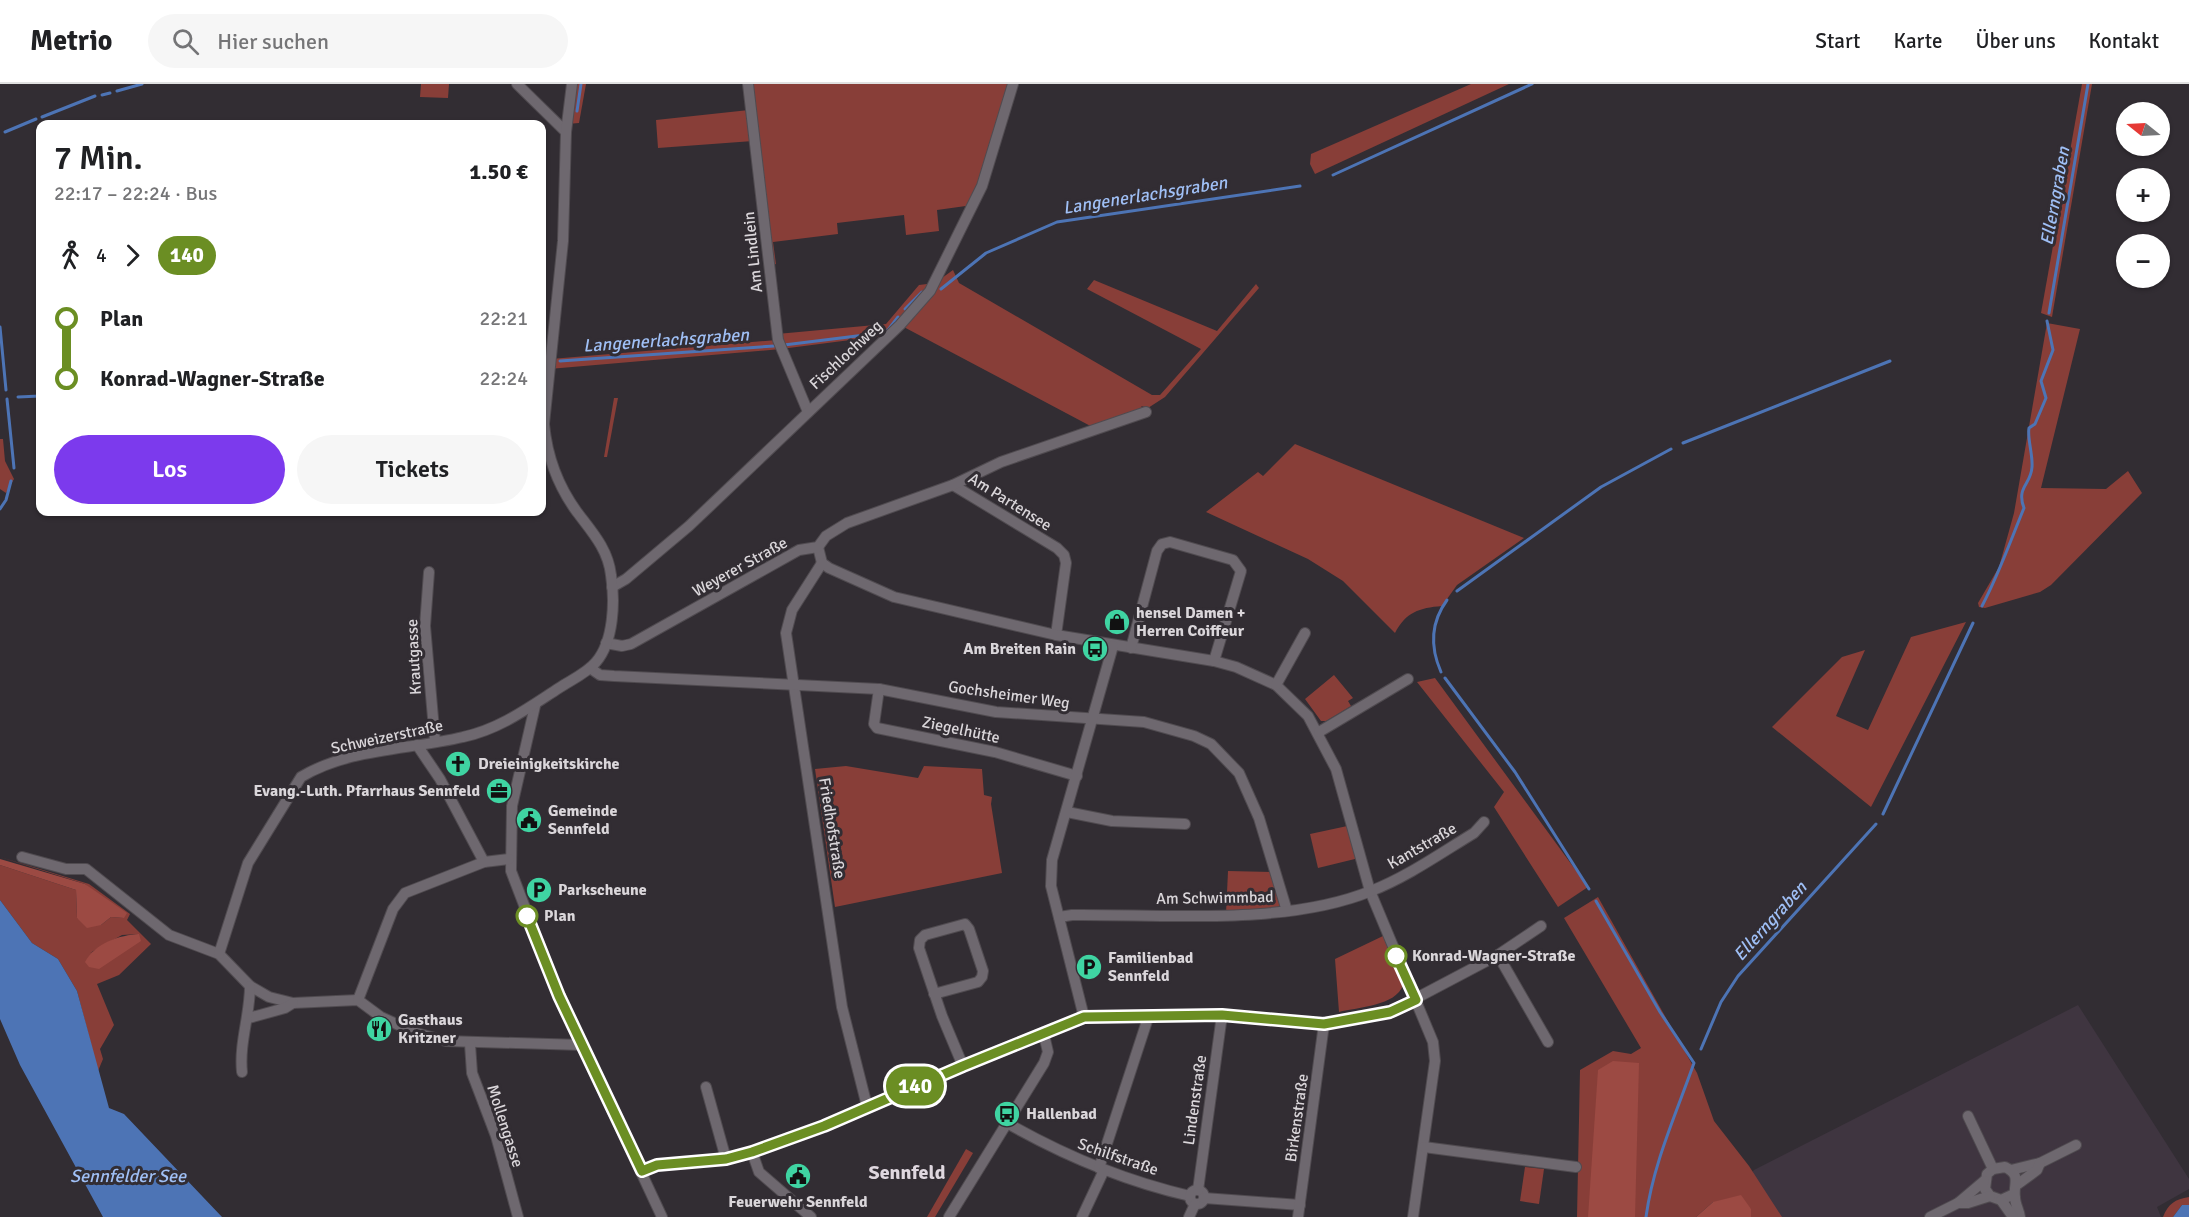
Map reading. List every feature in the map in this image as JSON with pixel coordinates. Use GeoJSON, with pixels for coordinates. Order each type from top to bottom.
{"type":"FeatureCollection","features":[{"type":"Feature","properties":{"kind":"street"},"geometry":{"type":"LineString","coordinates":[[517,84],[566,132]]}},
{"type":"Feature","properties":{"kind":"street"},"geometry":{"type":"LineString","coordinates":[[546,393],[563,241],[566,132],[572,84]]}},
{"type":"Feature","properties":{"kind":"street","name":"Am Lindlein"},"geometry":{"type":"LineString","coordinates":[[748,84],[778,340],[808,412]]}},
{"type":"Feature","properties":{"kind":"street","name":"Fischlochweg"},"geometry":{"type":"LineString","coordinates":[[612,587],[626,579],[689,526],[900,325],[930,291],[982,186],[1013,84]]}},
{"type":"Feature","properties":{"kind":"street","name":"Am Partensee"},"geometry":{"type":"LineString","coordinates":[[953,485],[1001,462],[1146,412]]}},
{"type":"Feature","properties":{"kind":"street"},"geometry":{"type":"LineString","coordinates":[[546,441],[560,484],[603,547],[609,563],[612,617],[606,643],[597,661],[590,668]]}},
{"type":"Feature","properties":{"kind":"street","name":"Am Partensee"},"geometry":{"type":"LineString","coordinates":[[953,485],[1057,548],[1064,555],[1066,563],[1056,635]]}},
{"type":"Feature","properties":{"kind":"street","name":"Weyerer Straße"},"geometry":{"type":"LineString","coordinates":[[606,643],[622,646],[631,644],[799,550],[818,547],[826,536],[847,523],[953,485]]}},
{"type":"Feature","properties":{"kind":"street"},"geometry":{"type":"LineString","coordinates":[[1131,648],[1157,551],[1162,544],[1170,542],[1233,560],[1239,564],[1241,571],[1214,662]]}},
{"type":"Feature","properties":{"kind":"street"},"geometry":{"type":"LineString","coordinates":[[818,547],[822,563],[871,589],[894,597],[1056,635],[1236,667],[1276,685],[1293,699],[1319,732],[1344,793],[1370,891],[1427,1022],[1435,1061],[1413,1217]]}},
{"type":"Feature","properties":{"kind":"street","name":"Friedhofstraße"},"geometry":{"type":"LineString","coordinates":[[822,563],[788,620],[786,633],[830,914],[842,1007],[867,1106]]}},
{"type":"Feature","properties":{"kind":"street","name":"Krautgasse"},"geometry":{"type":"LineString","coordinates":[[429,572],[425,626],[435,741]]}},
{"type":"Feature","properties":{"kind":"street"},"geometry":{"type":"LineString","coordinates":[[1276,685],[1305,633]]}},
{"type":"Feature","properties":{"kind":"street"},"geometry":{"type":"LineString","coordinates":[[1084,1017],[1051,886],[1052,860],[1113,646]]}},
{"type":"Feature","properties":{"kind":"street","name":"Gochsheimer Weg"},"geometry":{"type":"LineString","coordinates":[[590,668],[600,675],[879,689],[996,712],[1144,722],[1172,728],[1211,744],[1239,773],[1259,818],[1287,911]]}},
{"type":"Feature","properties":{"kind":"street","name":"Schweizerstraße"},"geometry":{"type":"LineString","coordinates":[[219,954],[248,863],[301,777],[349,758],[464,737],[513,719],[590,668]]}},
{"type":"Feature","properties":{"kind":"street"},"geometry":{"type":"LineString","coordinates":[[1319,732],[1408,679]]}},
{"type":"Feature","properties":{"kind":"street","name":"Ziegelhütte"},"geometry":{"type":"LineString","coordinates":[[879,689],[874,724],[877,728],[995,752],[1077,776]]}},
{"type":"Feature","properties":{"kind":"street"},"geometry":{"type":"LineString","coordinates":[[535,706],[512,806],[509,858],[532,930],[582,1045],[662,1217]]}},
{"type":"Feature","properties":{"kind":"street"},"geometry":{"type":"LineString","coordinates":[[417,745],[440,779],[484,862]]}},
{"type":"Feature","properties":{"kind":"street"},"geometry":{"type":"LineString","coordinates":[[1067,812],[1112,821],[1185,824]]}},
{"type":"Feature","properties":{"kind":"street","name":"Kantstraße"},"geometry":{"type":"LineString","coordinates":[[1370,891],[1474,833],[1484,822]]}},
{"type":"Feature","properties":{"kind":"street"},"geometry":{"type":"LineString","coordinates":[[22,857],[66,869],[86,869],[169,935],[219,954],[250,986],[269,997],[293,1003],[358,1000],[381,1017],[416,1033],[447,1041],[470,1044],[582,1045]]}},
{"type":"Feature","properties":{"kind":"street"},"geometry":{"type":"LineString","coordinates":[[358,1000],[398,900],[418,886],[484,862],[509,858]]}},
{"type":"Feature","properties":{"kind":"street","name":"Am Schwimmbad"},"geometry":{"type":"LineString","coordinates":[[1059,917],[1072,915],[1265,914],[1330,904],[1370,891]]}},
{"type":"Feature","properties":{"kind":"street"},"geometry":{"type":"LineString","coordinates":[[934,994],[978,982],[982,977],[983,971],[969,929],[965,924],[925,935],[920,940],[919,948],[934,994],[963,1066]]}},
{"type":"Feature","properties":{"kind":"street"},"geometry":{"type":"LineString","coordinates":[[642,1171],[668,1163],[726,1159],[752,1152],[824,1126],[867,1106],[1084,1017],[1149,1014],[1222,1015],[1324,1024],[1390,1012],[1498,956],[1541,926]]}},
{"type":"Feature","properties":{"kind":"street"},"geometry":{"type":"LineString","coordinates":[[1498,956],[1548,1042]]}},
{"type":"Feature","properties":{"kind":"street"},"geometry":{"type":"LineString","coordinates":[[242,1072],[241,1046],[249,1018],[250,986]]}},
{"type":"Feature","properties":{"kind":"street"},"geometry":{"type":"LineString","coordinates":[[249,1018],[285,1008],[293,1003]]}},
{"type":"Feature","properties":{"kind":"street"},"geometry":{"type":"LineString","coordinates":[[1082,1217],[1102,1169],[1149,1014]]}},
{"type":"Feature","properties":{"kind":"street","name":"Lindenstraße"},"geometry":{"type":"LineString","coordinates":[[1189,1217],[1197,1197],[1222,1015]]}},
{"type":"Feature","properties":{"kind":"street","name":"Birkenstraße"},"geometry":{"type":"LineString","coordinates":[[1298,1217],[1324,1024]]}},
{"type":"Feature","properties":{"kind":"street"},"geometry":{"type":"LineString","coordinates":[[949,1217],[1046,1058],[1048,1047],[1044,1035]]}},
{"type":"Feature","properties":{"kind":"street","name":"Mollengasse"},"geometry":{"type":"LineString","coordinates":[[470,1044],[472,1073],[496,1136],[518,1217]]}},
{"type":"Feature","properties":{"kind":"street"},"geometry":{"type":"LineString","coordinates":[[705,1087],[726,1159]]}},
{"type":"Feature","properties":{"kind":"street"},"geometry":{"type":"LineString","coordinates":[[1968,1116],[1993,1168]]}},
{"type":"Feature","properties":{"kind":"street","name":"Schilfstraße"},"geometry":{"type":"LineString","coordinates":[[1007,1123],[1055,1150],[1102,1169],[1197,1197],[1300,1205]]}},
{"type":"Feature","properties":{"kind":"street"},"geometry":{"type":"LineString","coordinates":[[1993,1168],[2005,1167],[2011,1170],[2040,1163],[2076,1145]]}},
{"type":"Feature","properties":{"kind":"street"},"geometry":{"type":"LineString","coordinates":[[1424,1147],[1576,1167]]}},
{"type":"Feature","properties":{"kind":"street"},"geometry":{"type":"LineString","coordinates":[[752,1152],[759,1172],[811,1217]]}},
{"type":"Feature","properties":{"kind":"street"},"geometry":{"type":"LineString","coordinates":[[1958,1203],[1995,1198],[2016,1189],[2037,1170],[2040,1163]]}},
{"type":"Feature","properties":{"kind":"street"},"geometry":{"type":"LineString","coordinates":[[1930,1217],[1958,1203],[1984,1181],[1993,1168]]}},
{"type":"Feature","properties":{"kind":"street"},"geometry":{"type":"LineString","coordinates":[[2011,1170],[2020,1217]]}},
{"type":"Feature","properties":{"kind":"street"},"geometry":{"type":"LineString","coordinates":[[1984,1181],[1995,1198],[2013,1217]]}},
{"type":"Feature","properties":{"kind":"shaded area"},"geometry":{"type":"Polygon","coordinates":[[[421,84],[449,84],[448,98],[420,97],[421,84]]]}},
{"type":"Feature","properties":{"kind":"shaded area"},"geometry":{"type":"Polygon","coordinates":[[[573,84],[586,84],[579,123],[567,124],[573,84]]]}},
{"type":"Feature","properties":{"kind":"shaded area"},"geometry":{"type":"Polygon","coordinates":[[[748,84],[1012,84],[973,205],[937,210],[939,231],[906,235],[904,215],[837,223],[838,234],[773,242],[776,264],[770,266],[753,141],[658,148],[656,120],[749,110],[748,84]]]}},
{"type":"Feature","properties":{"kind":"shaded area"},"geometry":{"type":"Polygon","coordinates":[[[1471,84],[1509,84],[1315,174],[1310,164],[1311,154],[1471,84]]]}},
{"type":"Feature","properties":{"kind":"shaded area"},"geometry":{"type":"Polygon","coordinates":[[[2082,84],[2092,84],[2052,317],[2041,313],[2082,84]]]}},
{"type":"Feature","properties":{"kind":"shaded area"},"geometry":{"type":"Polygon","coordinates":[[[953,270],[959,283],[1152,395],[1160,395],[1201,349],[1087,289],[1094,280],[1217,331],[1256,284],[1259,288],[1165,397],[1148,408],[1141,406],[1146,412],[1098,430],[900,325],[889,335],[781,349],[549,369],[551,359],[777,340],[777,334],[886,324],[919,285],[935,283],[953,270]]]}},
{"type":"Feature","properties":{"kind":"shaded area"},"geometry":{"type":"Polygon","coordinates":[[[2047,323],[2080,329],[2041,488],[2106,489],[2128,471],[2142,493],[2051,585],[2040,592],[1985,608],[1979,607],[1978,603],[1999,567],[2014,513],[2047,323]]]}},
{"type":"Feature","properties":{"kind":"shaded area"},"geometry":{"type":"Polygon","coordinates":[[[614,398],[618,398],[607,457],[604,457],[614,398]]]}},
{"type":"Feature","properties":{"kind":"shaded area"},"geometry":{"type":"Polygon","coordinates":[[[0,439],[3,439],[5,461],[14,479],[6,493],[0,489],[0,439]]]}},
{"type":"Feature","properties":{"kind":"shaded area"},"geometry":{"type":"Polygon","coordinates":[[[1295,444],[1524,538],[1457,585],[1442,606],[1414,612],[1404,620],[1395,633],[1343,581],[1308,559],[1206,512],[1258,472],[1263,476],[1295,444]]]}},
{"type":"Feature","properties":{"kind":"shaded area"},"geometry":{"type":"Polygon","coordinates":[[[1966,622],[1871,807],[1772,727],[1842,657],[1865,650],[1836,716],[1868,730],[1911,637],[1966,622]]]}},
{"type":"Feature","properties":{"kind":"shaded area"},"geometry":{"type":"Polygon","coordinates":[[[1334,675],[1353,698],[1348,701],[1351,706],[1326,721],[1321,721],[1305,699],[1334,675]]]}},
{"type":"Feature","properties":{"kind":"shaded area"},"geometry":{"type":"Polygon","coordinates":[[[1435,678],[1588,887],[1558,907],[1494,807],[1504,792],[1417,682],[1435,678]]]}},
{"type":"Feature","properties":{"kind":"shaded area"},"geometry":{"type":"Polygon","coordinates":[[[846,766],[918,778],[924,766],[982,769],[984,795],[992,797],[991,804],[1002,873],[835,907],[815,769],[846,766]]]}},
{"type":"Feature","properties":{"kind":"shaded area"},"geometry":{"type":"Polygon","coordinates":[[[1352,825],[1359,858],[1318,868],[1310,834],[1352,825]]]}},
{"type":"Feature","properties":{"kind":"shaded area"},"geometry":{"type":"Polygon","coordinates":[[[0,857],[89,884],[130,914],[127,920],[151,944],[119,975],[97,984],[114,1025],[100,1049],[103,1059],[98,1071],[77,991],[58,959],[32,943],[0,900],[0,865],[76,890],[77,918],[101,925],[111,917],[124,918],[85,884],[0,857]],[[139,934],[122,935],[90,953],[139,934]]]}},
{"type":"Feature","properties":{"kind":"shaded area"},"geometry":{"type":"Polygon","coordinates":[[[0,859],[85,884],[127,913],[124,918],[111,917],[101,925],[87,928],[77,918],[76,890],[0,865],[0,859]]]}},
{"type":"Feature","properties":{"kind":"shaded area"},"geometry":{"type":"Polygon","coordinates":[[[1228,871],[1274,872],[1286,910],[1226,914],[1228,871]]]}},
{"type":"Feature","properties":{"kind":"shaded area"},"geometry":{"type":"Polygon","coordinates":[[[1598,897],[1697,1073],[1714,1121],[1749,1166],[1782,1217],[1751,1217],[1751,1209],[1713,1202],[1696,1217],[1577,1217],[1580,1070],[1613,1051],[1631,1054],[1641,1048],[1564,918],[1598,897]]]}},
{"type":"Feature","properties":{"kind":"shaded area"},"geometry":{"type":"Polygon","coordinates":[[[139,934],[141,941],[99,969],[89,967],[85,962],[89,955],[101,945],[124,936],[139,934]]]}},
{"type":"Feature","properties":{"kind":"shaded area"},"geometry":{"type":"Polygon","coordinates":[[[1383,936],[1403,985],[1399,992],[1385,1001],[1339,1012],[1335,959],[1383,936]]]}},
{"type":"Feature","properties":{"kind":"shaded area"},"geometry":{"type":"Polygon","coordinates":[[[2078,1005],[2189,1179],[2189,1189],[2157,1207],[2161,1217],[1758,1217],[1739,1188],[1754,1170],[2078,1005]]]}},
{"type":"Feature","properties":{"kind":"shaded area"},"geometry":{"type":"Polygon","coordinates":[[[1613,1061],[1639,1063],[1635,1217],[1588,1217],[1598,1070],[1613,1061]]]}},
{"type":"Feature","properties":{"kind":"shaded area"},"geometry":{"type":"Polygon","coordinates":[[[966,1149],[973,1153],[935,1217],[927,1217],[966,1149]]]}},
{"type":"Feature","properties":{"kind":"shaded area"},"geometry":{"type":"Polygon","coordinates":[[[1525,1167],[1544,1169],[1539,1204],[1520,1201],[1525,1167]]]}},
{"type":"Feature","properties":{"kind":"shaded area"},"geometry":{"type":"Polygon","coordinates":[[[1741,1195],[1751,1209],[1751,1217],[1696,1217],[1713,1202],[1741,1195]]]}},
{"type":"Feature","properties":{"kind":"shaded area"},"geometry":{"type":"Polygon","coordinates":[[[2189,1197],[2189,1205],[2182,1205],[2173,1217],[2163,1217],[2173,1203],[2189,1197]]]}},
{"type":"Feature","properties":{"kind":"water","name":"Sennfelder See"},"geometry":{"type":"Polygon","coordinates":[[[0,900],[32,943],[58,959],[77,991],[109,1108],[124,1114],[222,1217],[103,1217],[20,1065],[0,1019],[0,900]]]}},
{"type":"Feature","properties":{"kind":"water"},"geometry":{"type":"Polygon","coordinates":[[[2182,1205],[2189,1205],[2189,1217],[2173,1217],[2182,1205]]]}},
{"type":"Feature","properties":{"kind":"waterway"},"geometry":{"type":"LineString","coordinates":[[117,91],[142,84]]}},
{"type":"Feature","properties":{"kind":"waterway"},"geometry":{"type":"LineString","coordinates":[[577,111],[581,84]]}},
{"type":"Feature","properties":{"kind":"waterway","name":"Langenerlachsgraben"},"geometry":{"type":"LineString","coordinates":[[1333,175],[1532,84]]}},
{"type":"Feature","properties":{"kind":"waterway","name":"Ellerngraben"},"geometry":{"type":"LineString","coordinates":[[2049,313],[2088,84]]}},
{"type":"Feature","properties":{"kind":"waterway"},"geometry":{"type":"LineString","coordinates":[[102,95],[110,93]]}},
{"type":"Feature","properties":{"kind":"waterway"},"geometry":{"type":"LineString","coordinates":[[42,117],[95,96]]}},
{"type":"Feature","properties":{"kind":"waterway"},"geometry":{"type":"LineString","coordinates":[[5,132],[36,119]]}},
{"type":"Feature","properties":{"kind":"waterway","name":"Langenerlachsgraben"},"geometry":{"type":"LineString","coordinates":[[941,289],[986,253],[1057,222],[1300,186]]}},
{"type":"Feature","properties":{"kind":"waterway","name":"Langenerlachsgraben"},"geometry":{"type":"LineString","coordinates":[[905,309],[922,292]]}},
{"type":"Feature","properties":{"kind":"waterway","name":"Langenerlachsgraben"},"geometry":{"type":"LineString","coordinates":[[784,345],[881,333],[888,330],[898,317]]}},
{"type":"Feature","properties":{"kind":"waterway","name":"Ellerngraben"},"geometry":{"type":"LineString","coordinates":[[1982,606],[2024,508],[2022,495],[2032,467],[2029,428],[2035,424],[2046,398],[2041,381],[2053,350],[2047,321]]}},
{"type":"Feature","properties":{"kind":"waterway"},"geometry":{"type":"LineString","coordinates":[[0,327],[6,390]]}},
{"type":"Feature","properties":{"kind":"waterway","name":"Langenerlachsgraben"},"geometry":{"type":"LineString","coordinates":[[560,361],[774,346]]}},
{"type":"Feature","properties":{"kind":"waterway"},"geometry":{"type":"LineString","coordinates":[[1683,443],[1890,361]]}},
{"type":"Feature","properties":{"kind":"waterway","name":"Langenerlachsgraben"},"geometry":{"type":"LineString","coordinates":[[18,397],[36,396]]}},
{"type":"Feature","properties":{"kind":"waterway","name":"Langenerlachsgraben"},"geometry":{"type":"LineString","coordinates":[[7,399],[14,468]]}},
{"type":"Feature","properties":{"kind":"waterway"},"geometry":{"type":"LineString","coordinates":[[1457,591],[1601,487],[1671,449]]}},
{"type":"Feature","properties":{"kind":"waterway","name":"Langenerlachsgraben"},"geometry":{"type":"LineString","coordinates":[[0,509],[6,500],[11,481]]}},
{"type":"Feature","properties":{"kind":"waterway"},"geometry":{"type":"LineString","coordinates":[[1441,672],[1435,653],[1434,635],[1438,617],[1447,600]]}},
{"type":"Feature","properties":{"kind":"waterway","name":"Ellerngraben"},"geometry":{"type":"LineString","coordinates":[[1883,814],[1973,623]]}},
{"type":"Feature","properties":{"kind":"waterway"},"geometry":{"type":"LineString","coordinates":[[1445,678],[1515,772],[1589,889]]}},
{"type":"Feature","properties":{"kind":"waterway","name":"Ellerngraben"},"geometry":{"type":"LineString","coordinates":[[1701,1049],[1721,1002],[1738,976],[1876,824]]}},
{"type":"Feature","properties":{"kind":"waterway"},"geometry":{"type":"LineString","coordinates":[[1596,901],[1660,1012],[1694,1063],[1660,1158],[1646,1217]]}},
{"type":"Feature","properties":{"kind":"bus line","name":"140"},"geometry":{"type":"LineString","coordinates":[[527,916],[559,996],[642,1171],[657,1165],[726,1159],[752,1152],[824,1126],[877,1101],[1084,1017],[1149,1014],[1222,1015],[1324,1024],[1348,1022],[1390,1012],[1416,1000],[1396,956]]}},
{"type":"Feature","properties":{"kind":"place","name":"hensel Damen + Herren Coiffeur"},"geometry":{"type":"Point","coordinates":[1117,622]}},
{"type":"Feature","properties":{"kind":"place","name":"Am Breiten Rain"},"geometry":{"type":"Point","coordinates":[1095,649]}},
{"type":"Feature","properties":{"kind":"place","name":"Dreieinigkeitskirche"},"geometry":{"type":"Point","coordinates":[458,764]}},
{"type":"Feature","properties":{"kind":"place","name":"Evang.-Luth. Pfarrhaus Sennfeld"},"geometry":{"type":"Point","coordinates":[499,791]}},
{"type":"Feature","properties":{"kind":"place","name":"Gemeinde Sennfeld"},"geometry":{"type":"Point","coordinates":[529,820]}},
{"type":"Feature","properties":{"kind":"place","name":"Parkscheune"},"geometry":{"type":"Point","coordinates":[539,890]}},
{"type":"Feature","properties":{"kind":"place","name":"Plan"},"geometry":{"type":"Point","coordinates":[527,916]}},
{"type":"Feature","properties":{"kind":"place","name":"Konrad-Wagner-Straße"},"geometry":{"type":"Point","coordinates":[1396,956]}},
{"type":"Feature","properties":{"kind":"place","name":"Familienbad Sennfeld"},"geometry":{"type":"Point","coordinates":[1089,967]}},
{"type":"Feature","properties":{"kind":"place","name":"Gasthaus Kritzner"},"geometry":{"type":"Point","coordinates":[379,1029]}},
{"type":"Feature","properties":{"kind":"place","name":"Hallenbad"},"geometry":{"type":"Point","coordinates":[1007,1114]}},
{"type":"Feature","properties":{"kind":"place","name":"Feuerwehr Sennfeld"},"geometry":{"type":"Point","coordinates":[798,1176]}},
{"type":"Feature","properties":{"kind":"district","name":"Sennfeld"},"geometry":{"type":"Point","coordinates":[907,1172]}}]}
